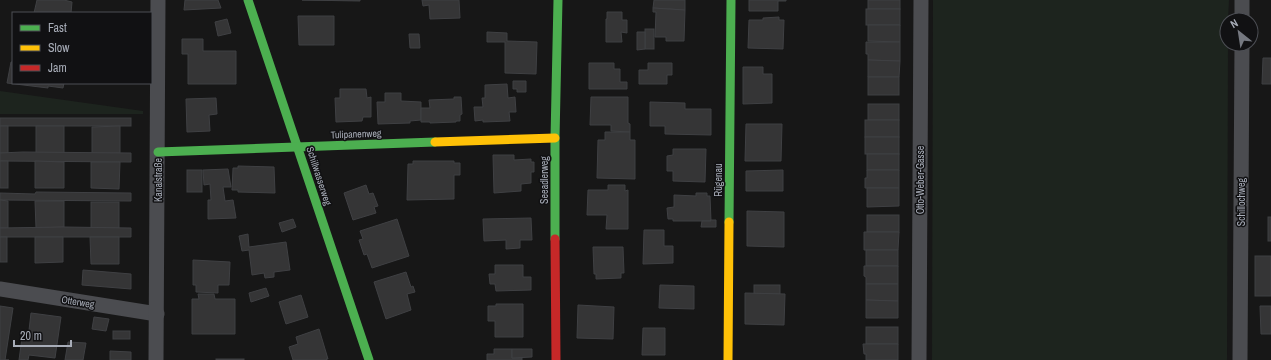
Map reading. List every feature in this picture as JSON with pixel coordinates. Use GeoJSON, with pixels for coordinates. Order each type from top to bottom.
{"type":"FeatureCollection","features":[{"type":"Feature","properties":{"kind":"street","name":"Kanalstraße"},"geometry":{"type":"LineString","coordinates":[[156,360],[158,0]]}},
{"type":"Feature","properties":{"kind":"street","name":"Schillwasserweg"},"geometry":{"type":"LineString","coordinates":[[248,0],[369,360]]}},
{"type":"Feature","properties":{"kind":"street","name":"Seeadlerweg"},"geometry":{"type":"LineString","coordinates":[[556,360],[556,138],[558,0]]}},
{"type":"Feature","properties":{"kind":"street","name":"Rügenau"},"geometry":{"type":"LineString","coordinates":[[728,360],[731,0]]}},
{"type":"Feature","properties":{"kind":"street","name":"Otto-Weber-Gasse"},"geometry":{"type":"LineString","coordinates":[[919,360],[921,0]]}},
{"type":"Feature","properties":{"kind":"street"},"geometry":{"type":"LineString","coordinates":[[1242,0],[1242,12]]}},
{"type":"Feature","properties":{"kind":"street","name":"Schillochweg"},"geometry":{"type":"LineString","coordinates":[[1240,360],[1242,52]]}},
{"type":"Feature","properties":{"kind":"street","name":"Tulipanenweg"},"geometry":{"type":"LineString","coordinates":[[158,152],[556,138]]}},
{"type":"Feature","properties":{"kind":"street","name":"Otterweg"},"geometry":{"type":"LineString","coordinates":[[0,289],[157,314]]}},
{"type":"Feature","properties":{"kind":"shaded area"},"geometry":{"type":"Polygon","coordinates":[[[933,0],[1229,0],[1228,12],[1219,12],[1219,52],[1228,52],[1227,360],[932,360],[933,0]]]}},
{"type":"Feature","properties":{"kind":"shaded area"},"geometry":{"type":"Polygon","coordinates":[[[0,91],[143,111],[143,114],[0,114],[0,91]]]}},
{"type":"Feature","properties":{"kind":"building"},"geometry":{"type":"Polygon","coordinates":[[[37,0],[64,0],[72,2],[71,12],[34,12],[37,0]]]}},
{"type":"Feature","properties":{"kind":"building"},"geometry":{"type":"Polygon","coordinates":[[[185,0],[218,0],[221,8],[184,10],[185,0]]]}},
{"type":"Feature","properties":{"kind":"building"},"geometry":{"type":"Polygon","coordinates":[[[302,0],[360,0],[360,1],[302,0]]]}},
{"type":"Feature","properties":{"kind":"building"},"geometry":{"type":"Polygon","coordinates":[[[422,0],[459,0],[460,18],[430,19],[429,5],[423,6],[422,0]]]}},
{"type":"Feature","properties":{"kind":"building"},"geometry":{"type":"Polygon","coordinates":[[[654,0],[685,0],[685,10],[653,8],[654,0]]]}},
{"type":"Feature","properties":{"kind":"building"},"geometry":{"type":"Polygon","coordinates":[[[749,0],[786,1],[778,1],[778,11],[749,11],[749,0]]]}},
{"type":"Feature","properties":{"kind":"building"},"geometry":{"type":"Polygon","coordinates":[[[868,0],[900,0],[900,9],[868,9],[868,0]]]}},
{"type":"Feature","properties":{"kind":"building"},"geometry":{"type":"Polygon","coordinates":[[[653,8],[685,10],[684,41],[666,41],[666,37],[655,37],[656,12],[653,12],[653,8]]]}},
{"type":"Feature","properties":{"kind":"building"},"geometry":{"type":"Polygon","coordinates":[[[866,9],[900,9],[900,25],[866,25],[866,9]]]}},
{"type":"Feature","properties":{"kind":"building"},"geometry":{"type":"Polygon","coordinates":[[[607,12],[622,12],[622,20],[627,20],[627,33],[621,32],[622,42],[606,42],[607,12]]]}},
{"type":"Feature","properties":{"kind":"building"},"geometry":{"type":"Polygon","coordinates":[[[298,16],[334,16],[334,45],[299,45],[298,16]]]}},
{"type":"Feature","properties":{"kind":"building"},"geometry":{"type":"Polygon","coordinates":[[[779,17],[779,20],[784,20],[783,49],[748,48],[749,20],[763,20],[763,18],[779,17]]]}},
{"type":"Feature","properties":{"kind":"building"},"geometry":{"type":"Polygon","coordinates":[[[227,19],[231,33],[218,36],[215,22],[227,19]]]}},
{"type":"Feature","properties":{"kind":"building"},"geometry":{"type":"Polygon","coordinates":[[[868,25],[900,25],[900,42],[868,41],[868,25]]]}},
{"type":"Feature","properties":{"kind":"building"},"geometry":{"type":"Polygon","coordinates":[[[645,29],[654,29],[654,49],[645,49],[645,29]]]}},
{"type":"Feature","properties":{"kind":"building"},"geometry":{"type":"Polygon","coordinates":[[[487,32],[507,33],[507,41],[537,42],[536,74],[505,73],[505,42],[487,42],[487,32]]]}},
{"type":"Feature","properties":{"kind":"building"},"geometry":{"type":"Polygon","coordinates":[[[637,32],[645,32],[645,49],[637,50],[637,32]]]}},
{"type":"Feature","properties":{"kind":"building"},"geometry":{"type":"Polygon","coordinates":[[[409,34],[419,34],[420,48],[410,48],[409,34]]]}},
{"type":"Feature","properties":{"kind":"building"},"geometry":{"type":"Polygon","coordinates":[[[182,39],[203,39],[203,51],[236,51],[236,84],[188,84],[188,54],[182,54],[182,39]]]}},
{"type":"Feature","properties":{"kind":"building"},"geometry":{"type":"Polygon","coordinates":[[[866,42],[900,42],[900,61],[868,60],[868,54],[866,54],[866,42]]]}},
{"type":"Feature","properties":{"kind":"building"},"geometry":{"type":"Polygon","coordinates":[[[1263,58],[1271,58],[1271,84],[1262,84],[1263,58]]]}},
{"type":"Feature","properties":{"kind":"building"},"geometry":{"type":"Polygon","coordinates":[[[868,60],[900,61],[899,77],[868,77],[868,60]]]}},
{"type":"Feature","properties":{"kind":"building"},"geometry":{"type":"Polygon","coordinates":[[[11,62],[12,62],[12,84],[7,83],[11,62]]]}},
{"type":"Feature","properties":{"kind":"building"},"geometry":{"type":"Polygon","coordinates":[[[589,63],[614,63],[614,69],[620,69],[620,82],[627,82],[627,89],[589,89],[589,63]]]}},
{"type":"Feature","properties":{"kind":"building"},"geometry":{"type":"Polygon","coordinates":[[[648,63],[672,63],[672,75],[667,75],[667,84],[639,84],[639,70],[648,70],[648,63]]]}},
{"type":"Feature","properties":{"kind":"building"},"geometry":{"type":"Polygon","coordinates":[[[743,67],[763,67],[763,74],[772,74],[772,103],[743,104],[743,67]]]}},
{"type":"Feature","properties":{"kind":"building"},"geometry":{"type":"Polygon","coordinates":[[[868,77],[899,77],[899,95],[868,95],[868,77]]]}},
{"type":"Feature","properties":{"kind":"building"},"geometry":{"type":"Polygon","coordinates":[[[513,81],[526,81],[526,92],[517,92],[517,89],[513,89],[513,81]]]}},
{"type":"Feature","properties":{"kind":"building"},"geometry":{"type":"Polygon","coordinates":[[[15,84],[64,84],[63,88],[48,86],[48,88],[15,84]]]}},
{"type":"Feature","properties":{"kind":"building"},"geometry":{"type":"Polygon","coordinates":[[[507,84],[508,98],[515,97],[516,112],[509,112],[510,121],[475,121],[474,107],[483,107],[482,98],[485,98],[485,85],[507,84]]]}},
{"type":"Feature","properties":{"kind":"building"},"geometry":{"type":"Polygon","coordinates":[[[340,89],[366,89],[367,98],[371,97],[371,117],[363,117],[362,121],[336,122],[335,98],[340,98],[340,89]]]}},
{"type":"Feature","properties":{"kind":"building"},"geometry":{"type":"Polygon","coordinates":[[[385,93],[401,93],[401,101],[421,102],[421,120],[410,121],[410,123],[378,124],[377,102],[385,102],[385,93]]]}},
{"type":"Feature","properties":{"kind":"building"},"geometry":{"type":"Polygon","coordinates":[[[454,97],[461,97],[462,114],[460,115],[460,121],[430,123],[421,122],[421,108],[430,108],[429,100],[454,99],[454,97]]]}},
{"type":"Feature","properties":{"kind":"building"},"geometry":{"type":"Polygon","coordinates":[[[591,97],[628,97],[628,123],[630,124],[630,132],[611,131],[611,125],[590,125],[591,97]]]}},
{"type":"Feature","properties":{"kind":"building"},"geometry":{"type":"Polygon","coordinates":[[[216,98],[217,114],[209,115],[210,131],[187,132],[186,99],[216,98]]]}},
{"type":"Feature","properties":{"kind":"building"},"geometry":{"type":"Polygon","coordinates":[[[650,102],[685,103],[685,109],[711,109],[711,135],[665,134],[665,126],[650,126],[650,102]]]}},
{"type":"Feature","properties":{"kind":"building"},"geometry":{"type":"Polygon","coordinates":[[[868,104],[899,104],[899,120],[868,120],[868,104]]]}},
{"type":"Feature","properties":{"kind":"building"},"geometry":{"type":"Polygon","coordinates":[[[0,118],[131,118],[131,126],[0,126],[0,118]]]}},
{"type":"Feature","properties":{"kind":"building"},"geometry":{"type":"Polygon","coordinates":[[[865,120],[899,120],[899,137],[865,137],[865,120]]]}},
{"type":"Feature","properties":{"kind":"building"},"geometry":{"type":"Polygon","coordinates":[[[746,124],[782,124],[781,161],[745,161],[746,124]]]}},
{"type":"Feature","properties":{"kind":"building"},"geometry":{"type":"Polygon","coordinates":[[[0,126],[8,126],[8,153],[0,153],[0,126]]]}},
{"type":"Feature","properties":{"kind":"building"},"geometry":{"type":"Polygon","coordinates":[[[36,126],[64,126],[64,153],[36,153],[36,126]]]}},
{"type":"Feature","properties":{"kind":"building"},"geometry":{"type":"Polygon","coordinates":[[[120,126],[120,153],[92,154],[92,127],[120,126]]]}},
{"type":"Feature","properties":{"kind":"building"},"geometry":{"type":"Polygon","coordinates":[[[605,132],[630,132],[630,140],[635,140],[635,179],[597,178],[598,140],[605,140],[605,132]]]}},
{"type":"Feature","properties":{"kind":"building"},"geometry":{"type":"Polygon","coordinates":[[[865,137],[899,137],[899,154],[865,154],[865,137]]]}},
{"type":"Feature","properties":{"kind":"building"},"geometry":{"type":"Polygon","coordinates":[[[673,149],[706,149],[705,182],[673,181],[673,171],[667,171],[667,156],[673,155],[673,149]]]}},
{"type":"Feature","properties":{"kind":"building"},"geometry":{"type":"Polygon","coordinates":[[[0,153],[131,153],[131,162],[0,161],[0,153]]]}},
{"type":"Feature","properties":{"kind":"building"},"geometry":{"type":"Polygon","coordinates":[[[867,154],[899,154],[899,170],[867,170],[867,154]]]}},
{"type":"Feature","properties":{"kind":"building"},"geometry":{"type":"Polygon","coordinates":[[[493,155],[514,155],[514,160],[531,159],[531,162],[534,162],[534,172],[531,172],[531,183],[521,184],[521,191],[494,193],[493,155]]]}},
{"type":"Feature","properties":{"kind":"building"},"geometry":{"type":"Polygon","coordinates":[[[0,161],[8,161],[8,188],[0,188],[0,161]]]}},
{"type":"Feature","properties":{"kind":"building"},"geometry":{"type":"Polygon","coordinates":[[[35,161],[64,162],[64,188],[35,188],[35,161]]]}},
{"type":"Feature","properties":{"kind":"building"},"geometry":{"type":"Polygon","coordinates":[[[413,161],[454,161],[454,163],[460,163],[460,175],[454,175],[454,199],[407,200],[408,164],[413,164],[413,161]]]}},
{"type":"Feature","properties":{"kind":"building"},"geometry":{"type":"Polygon","coordinates":[[[91,162],[120,162],[119,189],[91,188],[91,162]]]}},
{"type":"Feature","properties":{"kind":"building"},"geometry":{"type":"Polygon","coordinates":[[[238,166],[274,167],[275,193],[238,192],[238,190],[232,190],[233,168],[238,168],[238,166]]]}},
{"type":"Feature","properties":{"kind":"building"},"geometry":{"type":"Polygon","coordinates":[[[228,169],[231,187],[223,187],[225,201],[233,200],[236,218],[208,219],[208,200],[211,200],[210,184],[204,185],[203,170],[228,169]]]}},
{"type":"Feature","properties":{"kind":"building"},"geometry":{"type":"Polygon","coordinates":[[[187,170],[202,170],[202,192],[187,192],[187,170]]]}},
{"type":"Feature","properties":{"kind":"building"},"geometry":{"type":"Polygon","coordinates":[[[783,170],[783,191],[746,191],[746,171],[783,170]]]}},
{"type":"Feature","properties":{"kind":"building"},"geometry":{"type":"Polygon","coordinates":[[[867,170],[899,170],[899,188],[865,188],[867,170]]]}},
{"type":"Feature","properties":{"kind":"building"},"geometry":{"type":"Polygon","coordinates":[[[366,185],[369,194],[373,193],[378,206],[374,207],[376,213],[353,220],[344,193],[366,185]]]}},
{"type":"Feature","properties":{"kind":"building"},"geometry":{"type":"Polygon","coordinates":[[[608,185],[625,185],[625,191],[628,190],[628,229],[606,229],[607,215],[587,215],[588,190],[608,190],[608,185]]]}},
{"type":"Feature","properties":{"kind":"building"},"geometry":{"type":"Polygon","coordinates":[[[867,188],[899,188],[899,206],[867,207],[867,188]]]}},
{"type":"Feature","properties":{"kind":"building"},"geometry":{"type":"Polygon","coordinates":[[[36,192],[131,193],[131,201],[0,200],[0,193],[35,194],[36,192]]]}},
{"type":"Feature","properties":{"kind":"building"},"geometry":{"type":"Polygon","coordinates":[[[696,193],[707,193],[707,196],[710,196],[711,221],[673,221],[673,219],[668,219],[667,208],[674,207],[674,195],[696,196],[696,193]]]}},
{"type":"Feature","properties":{"kind":"building"},"geometry":{"type":"Polygon","coordinates":[[[0,200],[8,201],[8,228],[0,228],[0,200]]]}},
{"type":"Feature","properties":{"kind":"building"},"geometry":{"type":"Polygon","coordinates":[[[35,201],[64,201],[64,227],[36,228],[35,201]]]}},
{"type":"Feature","properties":{"kind":"building"},"geometry":{"type":"Polygon","coordinates":[[[91,202],[119,202],[119,228],[91,228],[91,202]]]}},
{"type":"Feature","properties":{"kind":"building"},"geometry":{"type":"Polygon","coordinates":[[[747,211],[784,212],[784,247],[747,246],[747,211]]]}},
{"type":"Feature","properties":{"kind":"building"},"geometry":{"type":"Polygon","coordinates":[[[867,215],[899,215],[899,232],[867,232],[867,215]]]}},
{"type":"Feature","properties":{"kind":"building"},"geometry":{"type":"Polygon","coordinates":[[[1268,217],[1271,217],[1271,241],[1268,241],[1268,217]]]}},
{"type":"Feature","properties":{"kind":"building"},"geometry":{"type":"Polygon","coordinates":[[[531,218],[532,240],[520,240],[520,248],[506,249],[506,240],[484,241],[483,219],[531,218]]]}},
{"type":"Feature","properties":{"kind":"building"},"geometry":{"type":"Polygon","coordinates":[[[293,219],[296,227],[282,232],[279,223],[293,219]]]}},
{"type":"Feature","properties":{"kind":"building"},"geometry":{"type":"Polygon","coordinates":[[[397,219],[409,256],[372,268],[367,254],[364,255],[359,240],[363,239],[360,231],[397,219]]]}},
{"type":"Feature","properties":{"kind":"building"},"geometry":{"type":"Polygon","coordinates":[[[710,220],[716,220],[716,227],[701,227],[702,221],[711,221],[710,220]]]}},
{"type":"Feature","properties":{"kind":"building"},"geometry":{"type":"Polygon","coordinates":[[[0,228],[131,228],[131,237],[0,237],[0,228]]]}},
{"type":"Feature","properties":{"kind":"building"},"geometry":{"type":"Polygon","coordinates":[[[644,230],[664,230],[664,246],[673,246],[673,263],[643,264],[644,230]]]}},
{"type":"Feature","properties":{"kind":"building"},"geometry":{"type":"Polygon","coordinates":[[[864,232],[899,232],[898,250],[864,250],[864,232]]]}},
{"type":"Feature","properties":{"kind":"building"},"geometry":{"type":"Polygon","coordinates":[[[248,234],[249,247],[286,242],[290,270],[274,272],[274,277],[265,278],[264,273],[252,275],[249,250],[242,251],[239,236],[248,234]]]}},
{"type":"Feature","properties":{"kind":"building"},"geometry":{"type":"Polygon","coordinates":[[[0,237],[7,237],[7,262],[0,262],[0,237]]]}},
{"type":"Feature","properties":{"kind":"building"},"geometry":{"type":"Polygon","coordinates":[[[35,237],[63,237],[63,262],[35,263],[35,237]]]}},
{"type":"Feature","properties":{"kind":"building"},"geometry":{"type":"Polygon","coordinates":[[[90,237],[119,237],[119,264],[91,264],[90,237]]]}},
{"type":"Feature","properties":{"kind":"building"},"geometry":{"type":"Polygon","coordinates":[[[593,247],[623,247],[624,273],[621,273],[621,278],[596,279],[596,274],[594,274],[593,247]]]}},
{"type":"Feature","properties":{"kind":"building"},"geometry":{"type":"Polygon","coordinates":[[[866,250],[898,250],[898,266],[866,266],[866,250]]]}},
{"type":"Feature","properties":{"kind":"building"},"geometry":{"type":"Polygon","coordinates":[[[1255,256],[1271,256],[1271,296],[1255,296],[1255,256]]]}},
{"type":"Feature","properties":{"kind":"building"},"geometry":{"type":"Polygon","coordinates":[[[193,260],[230,262],[229,285],[218,285],[218,293],[196,292],[196,285],[193,285],[193,260]]]}},
{"type":"Feature","properties":{"kind":"building"},"geometry":{"type":"Polygon","coordinates":[[[495,265],[523,265],[523,277],[531,277],[531,290],[496,291],[495,284],[490,284],[489,274],[495,274],[495,265]]]}},
{"type":"Feature","properties":{"kind":"building"},"geometry":{"type":"Polygon","coordinates":[[[864,266],[898,266],[898,284],[866,284],[864,266]]]}},
{"type":"Feature","properties":{"kind":"building"},"geometry":{"type":"Polygon","coordinates":[[[83,270],[131,274],[131,289],[82,285],[83,270]]]}},
{"type":"Feature","properties":{"kind":"building"},"geometry":{"type":"Polygon","coordinates":[[[406,272],[411,287],[413,286],[415,292],[407,294],[411,310],[386,319],[374,282],[406,272]]]}},
{"type":"Feature","properties":{"kind":"building"},"geometry":{"type":"Polygon","coordinates":[[[866,284],[898,284],[898,301],[866,300],[866,284]]]}},
{"type":"Feature","properties":{"kind":"building"},"geometry":{"type":"Polygon","coordinates":[[[660,285],[694,286],[694,309],[659,308],[660,285]]]}},
{"type":"Feature","properties":{"kind":"building"},"geometry":{"type":"Polygon","coordinates":[[[754,285],[780,285],[780,294],[754,294],[754,285]]]}},
{"type":"Feature","properties":{"kind":"building"},"geometry":{"type":"Polygon","coordinates":[[[266,288],[269,296],[251,302],[249,293],[266,288]]]}},
{"type":"Feature","properties":{"kind":"building"},"geometry":{"type":"Polygon","coordinates":[[[745,293],[785,294],[784,325],[745,324],[745,293]]]}},
{"type":"Feature","properties":{"kind":"building"},"geometry":{"type":"Polygon","coordinates":[[[198,294],[214,294],[215,299],[235,299],[235,334],[192,334],[192,299],[199,299],[198,294]]]}},
{"type":"Feature","properties":{"kind":"building"},"geometry":{"type":"Polygon","coordinates":[[[301,295],[308,317],[286,324],[279,302],[301,295]]]}},
{"type":"Feature","properties":{"kind":"building"},"geometry":{"type":"Polygon","coordinates":[[[866,300],[898,301],[898,318],[866,318],[866,300]]]}},
{"type":"Feature","properties":{"kind":"building"},"geometry":{"type":"Polygon","coordinates":[[[496,304],[523,304],[523,337],[495,337],[495,321],[488,321],[488,306],[496,306],[496,304]]]}},
{"type":"Feature","properties":{"kind":"building"},"geometry":{"type":"Polygon","coordinates":[[[578,305],[614,307],[613,339],[577,338],[578,305]]]}},
{"type":"Feature","properties":{"kind":"building"},"geometry":{"type":"Polygon","coordinates":[[[0,306],[13,308],[5,360],[0,360],[0,306]]]}},
{"type":"Feature","properties":{"kind":"building"},"geometry":{"type":"Polygon","coordinates":[[[1260,306],[1271,306],[1271,334],[1261,334],[1260,306]]]}},
{"type":"Feature","properties":{"kind":"building"},"geometry":{"type":"Polygon","coordinates":[[[31,313],[61,317],[55,358],[29,355],[28,360],[19,360],[22,338],[28,339],[31,313]]]}},
{"type":"Feature","properties":{"kind":"building"},"geometry":{"type":"Polygon","coordinates":[[[94,317],[109,319],[106,331],[92,329],[94,317]]]}},
{"type":"Feature","properties":{"kind":"building"},"geometry":{"type":"Polygon","coordinates":[[[866,327],[898,327],[898,344],[866,344],[866,327]]]}},
{"type":"Feature","properties":{"kind":"building"},"geometry":{"type":"Polygon","coordinates":[[[643,328],[665,328],[665,355],[642,355],[643,328]]]}},
{"type":"Feature","properties":{"kind":"building"},"geometry":{"type":"Polygon","coordinates":[[[319,329],[328,359],[293,360],[289,347],[298,344],[296,337],[319,329]]]}},
{"type":"Feature","properties":{"kind":"building"},"geometry":{"type":"Polygon","coordinates":[[[113,331],[130,331],[130,339],[113,339],[113,331]]]}},
{"type":"Feature","properties":{"kind":"building"},"geometry":{"type":"Polygon","coordinates":[[[68,342],[86,343],[83,360],[65,360],[68,342]]]}},
{"type":"Feature","properties":{"kind":"building"},"geometry":{"type":"Polygon","coordinates":[[[863,344],[898,344],[898,360],[866,360],[863,344]]]}},
{"type":"Feature","properties":{"kind":"building"},"geometry":{"type":"Polygon","coordinates":[[[494,349],[512,349],[512,358],[522,358],[522,360],[487,360],[487,354],[494,354],[494,349]]]}},
{"type":"Feature","properties":{"kind":"building"},"geometry":{"type":"Polygon","coordinates":[[[512,349],[532,349],[532,357],[512,358],[512,349]]]}},
{"type":"Feature","properties":{"kind":"building"},"geometry":{"type":"Polygon","coordinates":[[[110,351],[131,352],[131,360],[110,360],[110,351]]]}},
{"type":"Feature","properties":{"kind":"building"},"geometry":{"type":"Polygon","coordinates":[[[244,359],[244,360],[216,360],[244,359]]]}},
{"type":"Feature","properties":{"kind":"traffic: fast"},"geometry":{"type":"LineString","coordinates":[[248,0],[369,360]]}},
{"type":"Feature","properties":{"kind":"traffic: fast"},"geometry":{"type":"LineString","coordinates":[[555,239],[555,138],[558,0]]}},
{"type":"Feature","properties":{"kind":"traffic: fast"},"geometry":{"type":"LineString","coordinates":[[729,222],[731,0]]}},
{"type":"Feature","properties":{"kind":"traffic: fast"},"geometry":{"type":"LineString","coordinates":[[158,152],[435,142]]}},
{"type":"Feature","properties":{"kind":"traffic: slow"},"geometry":{"type":"LineString","coordinates":[[435,142],[555,138]]}},
{"type":"Feature","properties":{"kind":"traffic: slow"},"geometry":{"type":"LineString","coordinates":[[728,360],[729,222]]}},
{"type":"Feature","properties":{"kind":"traffic: jam"},"geometry":{"type":"LineString","coordinates":[[555,239],[556,360]]}}]}
